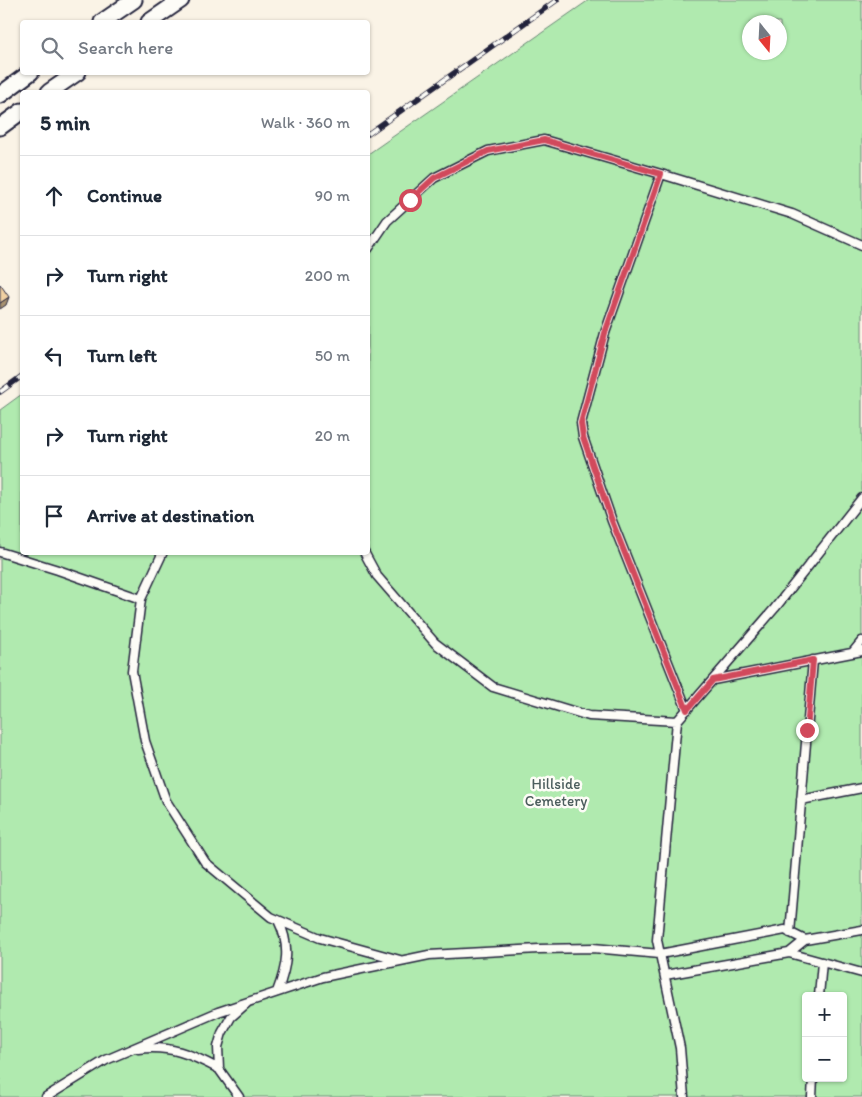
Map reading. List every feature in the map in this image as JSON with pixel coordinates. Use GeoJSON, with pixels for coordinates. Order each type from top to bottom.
{"type":"FeatureCollection","features":[{"type":"Feature","properties":{"kind":"street"},"geometry":{"type":"LineString","coordinates":[[105,20],[134,0]]}},
{"type":"Feature","properties":{"kind":"street"},"geometry":{"type":"LineString","coordinates":[[152,20],[182,0]]}},
{"type":"Feature","properties":{"kind":"street"},"geometry":{"type":"LineString","coordinates":[[0,95],[27,75]]}},
{"type":"Feature","properties":{"kind":"street"},"geometry":{"type":"LineString","coordinates":[[52,90],[74,75]]}},
{"type":"Feature","properties":{"kind":"street"},"geometry":{"type":"LineString","coordinates":[[0,127],[20,112]]}},
{"type":"Feature","properties":{"kind":"lane"},"geometry":{"type":"LineString","coordinates":[[370,246],[387,221],[434,178],[488,151],[544,140],[792,214],[862,245]]}},
{"type":"Feature","properties":{"kind":"lane"},"geometry":{"type":"LineString","coordinates":[[661,174],[605,333],[581,423],[583,437],[612,521],[687,710]]}},
{"type":"Feature","properties":{"kind":"lane"},"geometry":{"type":"LineString","coordinates":[[684,1097],[680,1048],[657,940],[677,721],[775,608],[862,498]]}},
{"type":"Feature","properties":{"kind":"lane"},"geometry":{"type":"LineString","coordinates":[[0,552],[141,599]]}},
{"type":"Feature","properties":{"kind":"lane"},"geometry":{"type":"LineString","coordinates":[[162,555],[141,599],[132,670],[144,741],[166,801],[205,862],[271,917],[320,938],[402,961]]}},
{"type":"Feature","properties":{"kind":"lane"},"geometry":{"type":"LineString","coordinates":[[366,555],[377,576],[435,643],[493,687],[590,716],[677,721]]}},
{"type":"Feature","properties":{"kind":"lane"},"geometry":{"type":"LineString","coordinates":[[853,652],[862,641]]}},
{"type":"Feature","properties":{"kind":"lane"},"geometry":{"type":"LineString","coordinates":[[713,680],[862,651]]}},
{"type":"Feature","properties":{"kind":"lane"},"geometry":{"type":"LineString","coordinates":[[790,933],[813,660]]}},
{"type":"Feature","properties":{"kind":"lane"},"geometry":{"type":"LineString","coordinates":[[801,800],[862,788]]}},
{"type":"Feature","properties":{"kind":"lane"},"geometry":{"type":"LineString","coordinates":[[277,992],[283,977],[287,950],[284,932],[278,920]]}},
{"type":"Feature","properties":{"kind":"lane"},"geometry":{"type":"LineString","coordinates":[[46,1097],[106,1060],[218,1012],[323,978],[429,955],[539,948],[593,948],[660,954],[784,930],[805,940]]}},
{"type":"Feature","properties":{"kind":"lane"},"geometry":{"type":"LineString","coordinates":[[789,953],[805,940],[862,930]]}},
{"type":"Feature","properties":{"kind":"lane"},"geometry":{"type":"LineString","coordinates":[[665,976],[789,953],[862,973]]}},
{"type":"Feature","properties":{"kind":"lane"},"geometry":{"type":"LineString","coordinates":[[819,992],[822,962]]}},
{"type":"Feature","properties":{"kind":"lane"},"geometry":{"type":"LineString","coordinates":[[219,1069],[218,1047],[222,1033],[232,1017],[250,1001]]}},
{"type":"Feature","properties":{"kind":"lane"},"geometry":{"type":"LineString","coordinates":[[129,1050],[151,1047],[178,1050],[201,1059],[219,1069],[239,1097]]}},
{"type":"Feature","properties":{"kind":"lane"},"geometry":{"type":"LineString","coordinates":[[812,1097],[813,1082]]}},
{"type":"Feature","properties":{"kind":"green space","name":"Hillside Cemetery"},"geometry":{"type":"Polygon","coordinates":[[[589,0],[862,0],[862,1097],[0,1097],[0,410],[20,395],[20,555],[370,555],[370,153],[589,0]]]}},
{"type":"Feature","properties":{"kind":"building"},"geometry":{"type":"Polygon","coordinates":[[[0,284],[9,297],[0,303],[0,284]]]}},
{"type":"Feature","properties":{"kind":"railway"},"geometry":{"type":"LineString","coordinates":[[370,133],[557,0]]}},
{"type":"Feature","properties":{"kind":"railway"},"geometry":{"type":"LineString","coordinates":[[0,392],[20,377]]}},
{"type":"Feature","properties":{"kind":"route"},"geometry":{"type":"LineString","coordinates":[[410,200],[434,178],[488,151],[544,140],[661,174],[605,333],[581,423],[583,437],[612,521],[687,710],[713,680],[813,660],[807,730]]}}]}
